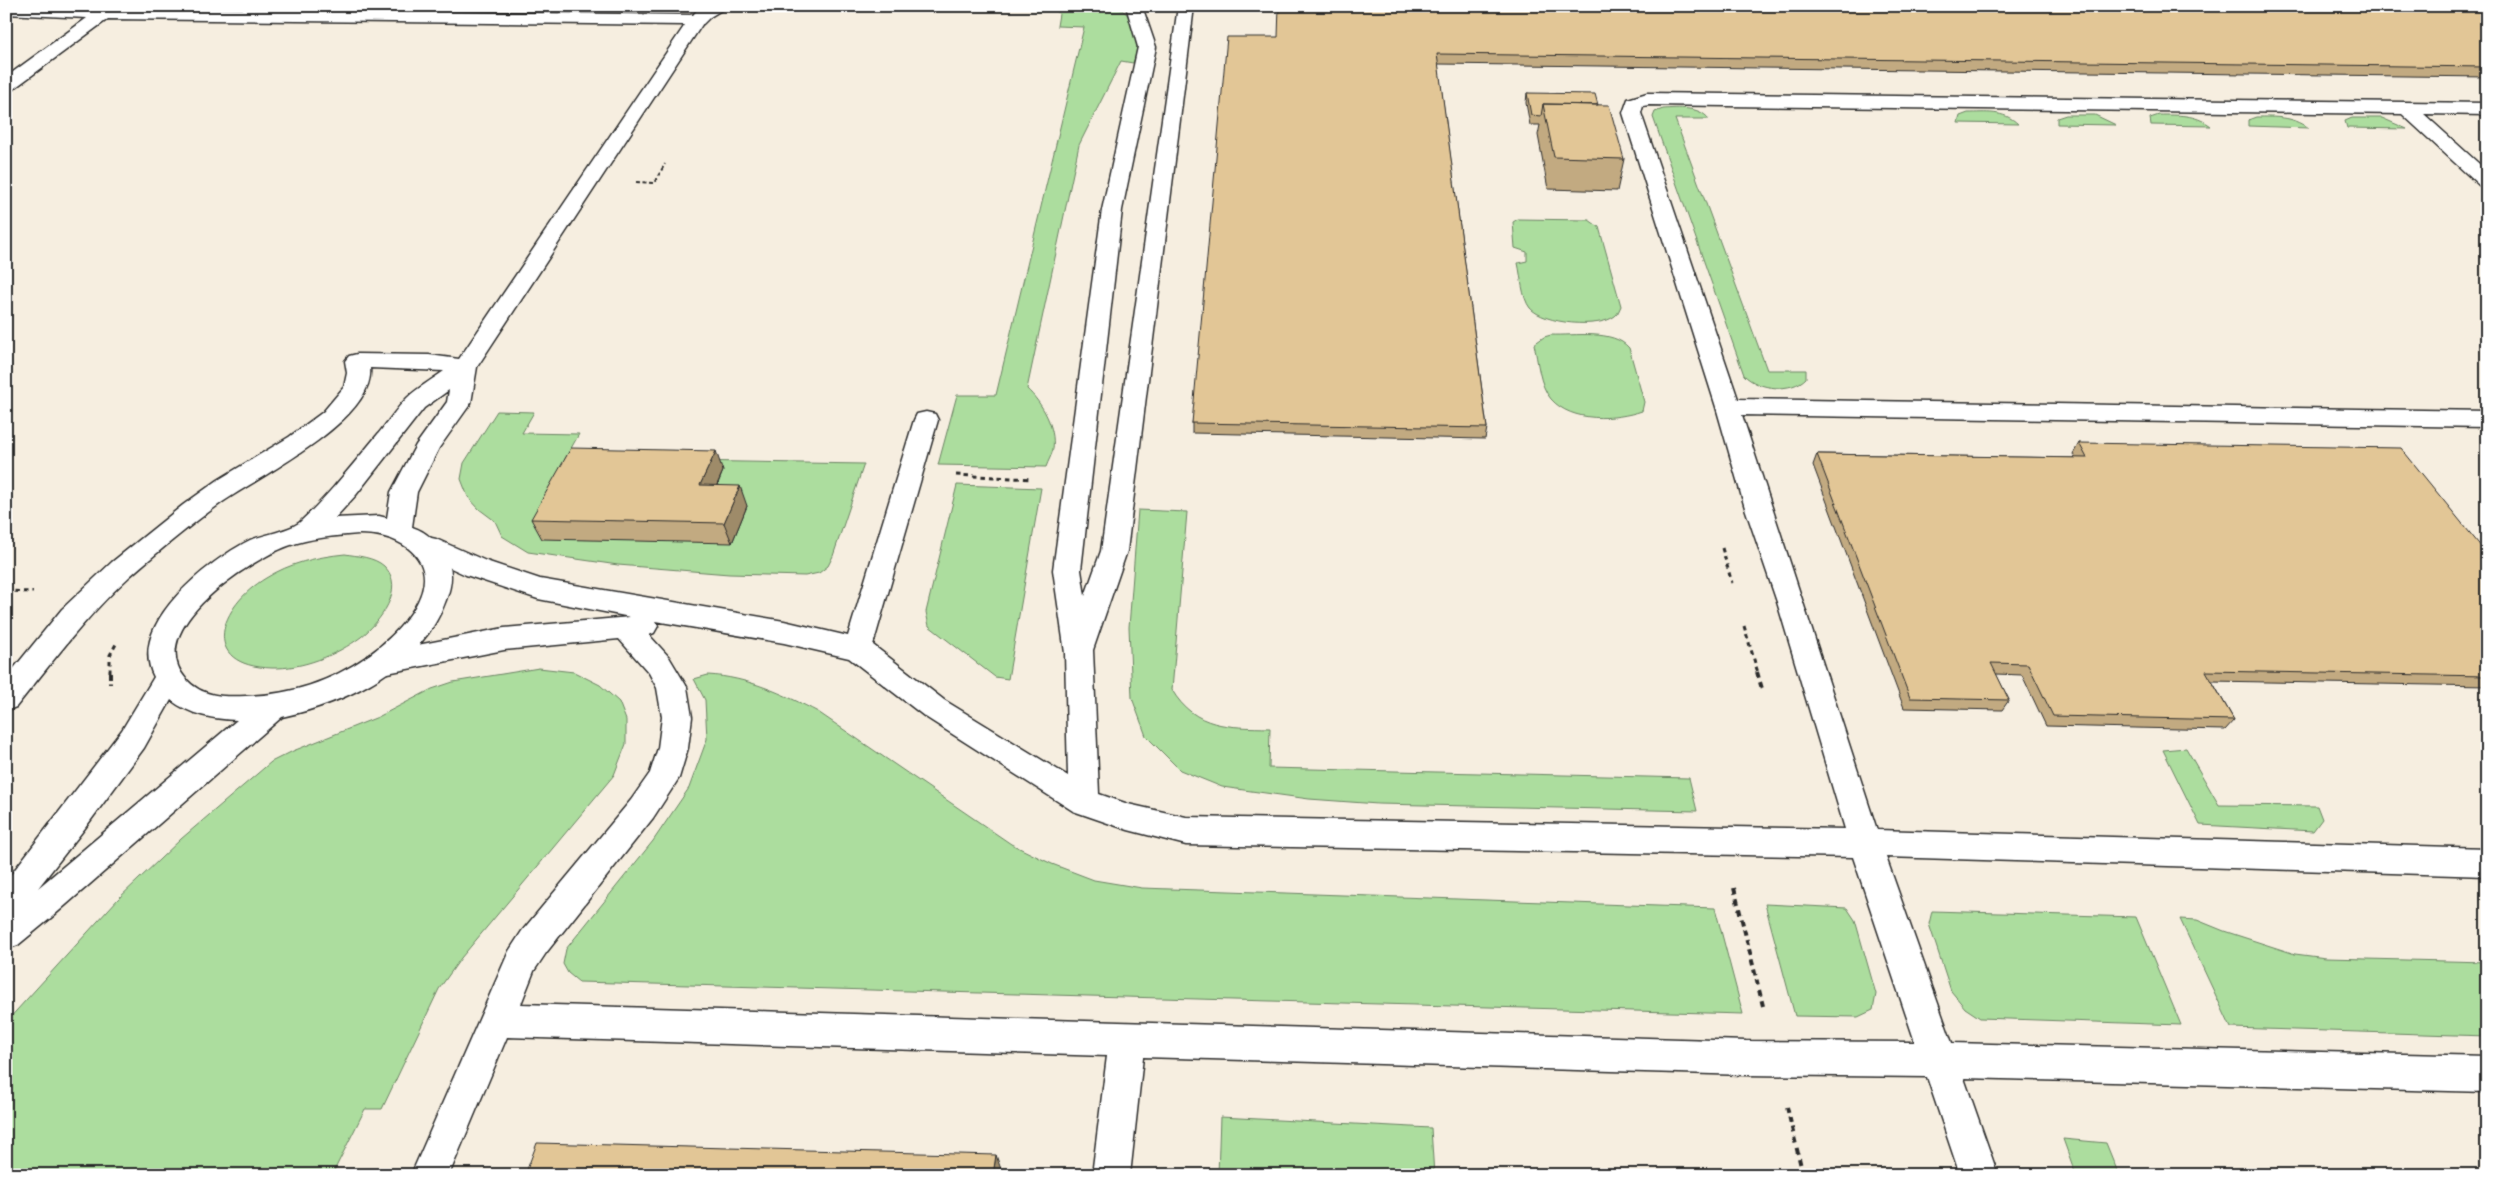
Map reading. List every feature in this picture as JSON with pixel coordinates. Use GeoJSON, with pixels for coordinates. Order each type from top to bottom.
{"type":"FeatureCollection","features":[{"type":"Feature","properties":{"kind":"street"},"geometry":{"type":"LineString","coordinates":[[308,530],[347,489],[416,403],[465,367],[697,20],[704,13],[720,6]]}},
{"type":"Feature","properties":{"kind":"street"},"geometry":{"type":"LineString","coordinates":[[1084,802],[1079,653],[1067,570],[1112,210],[1147,47],[1134,6]]}},
{"type":"Feature","properties":{"kind":"street"},"geometry":{"type":"LineString","coordinates":[[1079,653],[1114,551],[1186,6]]}},
{"type":"Feature","properties":{"kind":"street"},"geometry":{"type":"LineString","coordinates":[[6,9],[104,14],[697,20]]}},
{"type":"Feature","properties":{"kind":"street"},"geometry":{"type":"LineString","coordinates":[[6,86],[104,14]]}},
{"type":"Feature","properties":{"kind":"street"},"geometry":{"type":"LineString","coordinates":[[1979,1175],[1865,843],[1791,602],[1758,508],[1728,407],[1632,113],[1635,103],[1646,99],[2487,109]]}},
{"type":"Feature","properties":{"kind":"street"},"geometry":{"type":"LineString","coordinates":[[2407,108],[2487,182]]}},
{"type":"Feature","properties":{"kind":"street"},"geometry":{"type":"LineString","coordinates":[[6,699],[72,617],[169,530],[213,496],[265,465],[330,418],[357,388],[360,373],[357,361],[429,362],[465,367]]}},
{"type":"Feature","properties":{"kind":"street"},"geometry":{"type":"LineString","coordinates":[[399,529],[404,492],[428,445],[459,403],[465,367]]}},
{"type":"Feature","properties":{"kind":"street"},"geometry":{"type":"LineString","coordinates":[[1728,407],[2487,419]]}},
{"type":"Feature","properties":{"kind":"street"},"geometry":{"type":"LineString","coordinates":[[858,649],[926,420]]}},
{"type":"Feature","properties":{"kind":"street"},"geometry":{"type":"LineString","coordinates":[[427,546],[437,565],[438,588],[428,613],[407,639],[377,664],[345,683],[310,698],[273,706],[239,709],[208,706],[184,695],[168,679],[162,658],[166,635],[179,611],[200,587],[227,566],[258,548],[308,530],[353,524],[379,525],[399,529],[415,536],[427,546],[476,568],[538,589],[597,601],[784,632],[858,649],[934,708],[1084,802],[1128,818],[1186,832],[1865,843],[2487,862]]}},
{"type":"Feature","properties":{"kind":"street"},"geometry":{"type":"LineString","coordinates":[[377,664],[504,639],[710,620]]}},
{"type":"Feature","properties":{"kind":"street"},"geometry":{"type":"LineString","coordinates":[[430,1175],[498,1020],[521,962],[534,942],[642,809],[664,778],[673,748],[677,717],[672,687],[659,665],[625,627]]}},
{"type":"Feature","properties":{"kind":"street"},"geometry":{"type":"LineString","coordinates":[[6,910],[29,874],[74,819],[133,739],[168,679]]}},
{"type":"Feature","properties":{"kind":"street"},"geometry":{"type":"LineString","coordinates":[[6,934],[74,879],[214,755],[273,706]]}},
{"type":"Feature","properties":{"kind":"street"},"geometry":{"type":"LineString","coordinates":[[498,1020],[1746,1058],[1941,1060],[2487,1074]]}},
{"type":"Feature","properties":{"kind":"street"},"geometry":{"type":"LineString","coordinates":[[1111,1175],[1118,1103],[1127,1040]]}},
{"type":"Feature","properties":{"kind":"path"},"geometry":{"type":"LineString","coordinates":[[953,475],[1039,479]]}},
{"type":"Feature","properties":{"kind":"path"},"geometry":{"type":"LineString","coordinates":[[1721,545],[1732,583]]}},
{"type":"Feature","properties":{"kind":"path"},"geometry":{"type":"LineString","coordinates":[[1744,626],[1763,692]]}},
{"type":"Feature","properties":{"kind":"path"},"geometry":{"type":"LineString","coordinates":[[1733,882],[1766,1016]]}},
{"type":"Feature","properties":{"kind":"path"},"geometry":{"type":"LineString","coordinates":[[1785,1100],[1803,1175]]}},
{"type":"Feature","properties":{"kind":"shaded area"},"geometry":{"type":"Polygon","coordinates":[[[6,6],[215,6],[536,11],[638,6],[2487,6],[2487,1175],[6,1175],[6,6]]]}},
{"type":"Feature","properties":{"kind":"green space"},"geometry":{"type":"Polygon","coordinates":[[[1104,5],[1120,9],[1132,21],[1137,38],[1137,47],[1133,63],[1121,61],[1079,145],[1027,389],[1038,401],[1047,416],[1052,432],[1052,451],[1046,467],[938,465],[957,395],[996,395],[1084,27],[1057,26],[1059,14],[1053,6],[1104,5]]]}},
{"type":"Feature","properties":{"kind":"green space"},"geometry":{"type":"Polygon","coordinates":[[[769,6],[877,6],[739,9],[769,6]]]}},
{"type":"Feature","properties":{"kind":"green space"},"geometry":{"type":"Polygon","coordinates":[[[1682,108],[1694,110],[1709,119],[1675,119],[1767,370],[1806,370],[1806,378],[1800,383],[1784,388],[1775,388],[1758,384],[1744,375],[1653,117],[1655,112],[1663,109],[1682,108]]]}},
{"type":"Feature","properties":{"kind":"green space"},"geometry":{"type":"Polygon","coordinates":[[[1968,113],[2001,114],[2018,124],[1958,123],[1960,116],[1968,113]]]}},
{"type":"Feature","properties":{"kind":"green space"},"geometry":{"type":"Polygon","coordinates":[[[2066,115],[2095,115],[2116,125],[2057,124],[2057,118],[2066,115]]]}},
{"type":"Feature","properties":{"kind":"green space"},"geometry":{"type":"Polygon","coordinates":[[[2159,115],[2193,117],[2211,126],[2151,125],[2150,118],[2159,115]]]}},
{"type":"Feature","properties":{"kind":"green space"},"geometry":{"type":"Polygon","coordinates":[[[2256,117],[2290,119],[2309,128],[2248,126],[2248,120],[2256,117]]]}},
{"type":"Feature","properties":{"kind":"green space"},"geometry":{"type":"Polygon","coordinates":[[[2352,118],[2382,118],[2407,129],[2347,128],[2345,121],[2352,118]]]}},
{"type":"Feature","properties":{"kind":"green space"},"geometry":{"type":"Polygon","coordinates":[[[1518,219],[1589,220],[1599,227],[1621,306],[1616,315],[1607,320],[1597,322],[1572,323],[1547,318],[1530,308],[1523,293],[1518,263],[1527,261],[1527,252],[1515,248],[1513,222],[1518,219]]]}},
{"type":"Feature","properties":{"kind":"green space"},"geometry":{"type":"Polygon","coordinates":[[[1551,335],[1604,336],[1622,342],[1629,348],[1644,402],[1642,411],[1619,416],[1594,417],[1582,416],[1560,407],[1551,399],[1544,387],[1534,344],[1544,337],[1551,335]]]}},
{"type":"Feature","properties":{"kind":"green space"},"geometry":{"type":"Polygon","coordinates":[[[497,411],[534,412],[522,433],[579,434],[565,459],[864,464],[833,556],[828,566],[819,573],[805,576],[729,574],[618,565],[528,552],[502,536],[495,521],[479,509],[468,497],[461,479],[464,463],[497,411]]]}},
{"type":"Feature","properties":{"kind":"green space"},"geometry":{"type":"Polygon","coordinates":[[[957,485],[1041,488],[1008,679],[995,677],[929,626],[926,612],[957,485]]]}},
{"type":"Feature","properties":{"kind":"green space"},"geometry":{"type":"Polygon","coordinates":[[[1138,510],[1187,512],[1172,690],[1181,703],[1203,719],[1227,726],[1270,728],[1269,768],[1689,778],[1697,811],[1378,804],[1309,799],[1222,787],[1180,770],[1146,736],[1132,698],[1129,627],[1138,510]]]}},
{"type":"Feature","properties":{"kind":"green space"},"geometry":{"type":"Polygon","coordinates":[[[345,554],[365,557],[380,563],[390,575],[393,584],[388,604],[368,631],[341,650],[319,660],[295,666],[272,668],[249,665],[233,657],[225,646],[224,633],[228,618],[237,604],[250,590],[266,578],[294,565],[314,559],[345,554]]]}},
{"type":"Feature","properties":{"kind":"green space"},"geometry":{"type":"Polygon","coordinates":[[[539,668],[574,672],[600,685],[619,702],[626,720],[626,744],[614,775],[461,958],[439,989],[382,1109],[365,1109],[332,1175],[6,1175],[6,1022],[118,899],[181,839],[271,762],[293,751],[378,717],[432,689],[453,682],[539,668]]]}},
{"type":"Feature","properties":{"kind":"green space"},"geometry":{"type":"Polygon","coordinates":[[[708,675],[723,676],[751,683],[792,699],[818,712],[1011,844],[1052,864],[1094,880],[1142,888],[1715,908],[1743,1014],[579,982],[568,973],[563,964],[566,949],[653,841],[689,788],[707,739],[705,700],[694,679],[708,675]]]}},
{"type":"Feature","properties":{"kind":"green space"},"geometry":{"type":"Polygon","coordinates":[[[2186,748],[2219,805],[2317,806],[2322,819],[2313,831],[2200,825],[2163,750],[2186,748]]]}},
{"type":"Feature","properties":{"kind":"green space"},"geometry":{"type":"Polygon","coordinates":[[[1765,904],[1847,908],[1855,920],[1876,994],[1873,1010],[1858,1017],[1795,1016],[1765,904]]]}},
{"type":"Feature","properties":{"kind":"green space"},"geometry":{"type":"Polygon","coordinates":[[[1932,911],[2136,917],[2181,1025],[1980,1018],[1965,1008],[1951,991],[1929,924],[1932,911]]]}},
{"type":"Feature","properties":{"kind":"green space"},"geometry":{"type":"Polygon","coordinates":[[[2180,919],[2197,920],[2224,931],[2295,954],[2326,958],[2487,962],[2487,1036],[2231,1028],[2180,919]]]}},
{"type":"Feature","properties":{"kind":"green space"},"geometry":{"type":"Polygon","coordinates":[[[1220,1117],[1431,1128],[1434,1175],[1218,1175],[1220,1117]]]}},
{"type":"Feature","properties":{"kind":"green space"},"geometry":{"type":"Polygon","coordinates":[[[2063,1139],[2106,1143],[2119,1175],[2076,1175],[2063,1139]]]}},
{"type":"Feature","properties":{"kind":"building"},"geometry":{"type":"Polygon","coordinates":[[[1279,6],[2487,6],[2487,67],[1437,54],[1487,428],[1192,423],[1227,37],[1278,37],[1279,6]]]}},
{"type":"Feature","properties":{"kind":"building"},"geometry":{"type":"Polygon","coordinates":[[[1527,93],[1595,94],[1598,105],[1543,104],[1541,116],[1531,115],[1527,93]]]}},
{"type":"Feature","properties":{"kind":"building"},"geometry":{"type":"Polygon","coordinates":[[[1543,104],[1609,105],[1624,159],[1554,157],[1543,104]]]}},
{"type":"Feature","properties":{"kind":"building"},"geometry":{"type":"Polygon","coordinates":[[[2079,443],[2401,448],[2487,554],[2487,676],[2206,671],[2234,720],[2053,716],[2028,664],[1991,663],[2009,700],[1910,698],[1817,454],[2087,458],[2079,443]]]}},
{"type":"Feature","properties":{"kind":"building"},"geometry":{"type":"Polygon","coordinates":[[[571,448],[716,451],[700,485],[740,486],[724,523],[531,519],[571,448]]]}},
{"type":"Feature","properties":{"kind":"building"},"geometry":{"type":"Polygon","coordinates":[[[537,1143],[996,1155],[993,1175],[525,1175],[537,1143]]]}}]}
